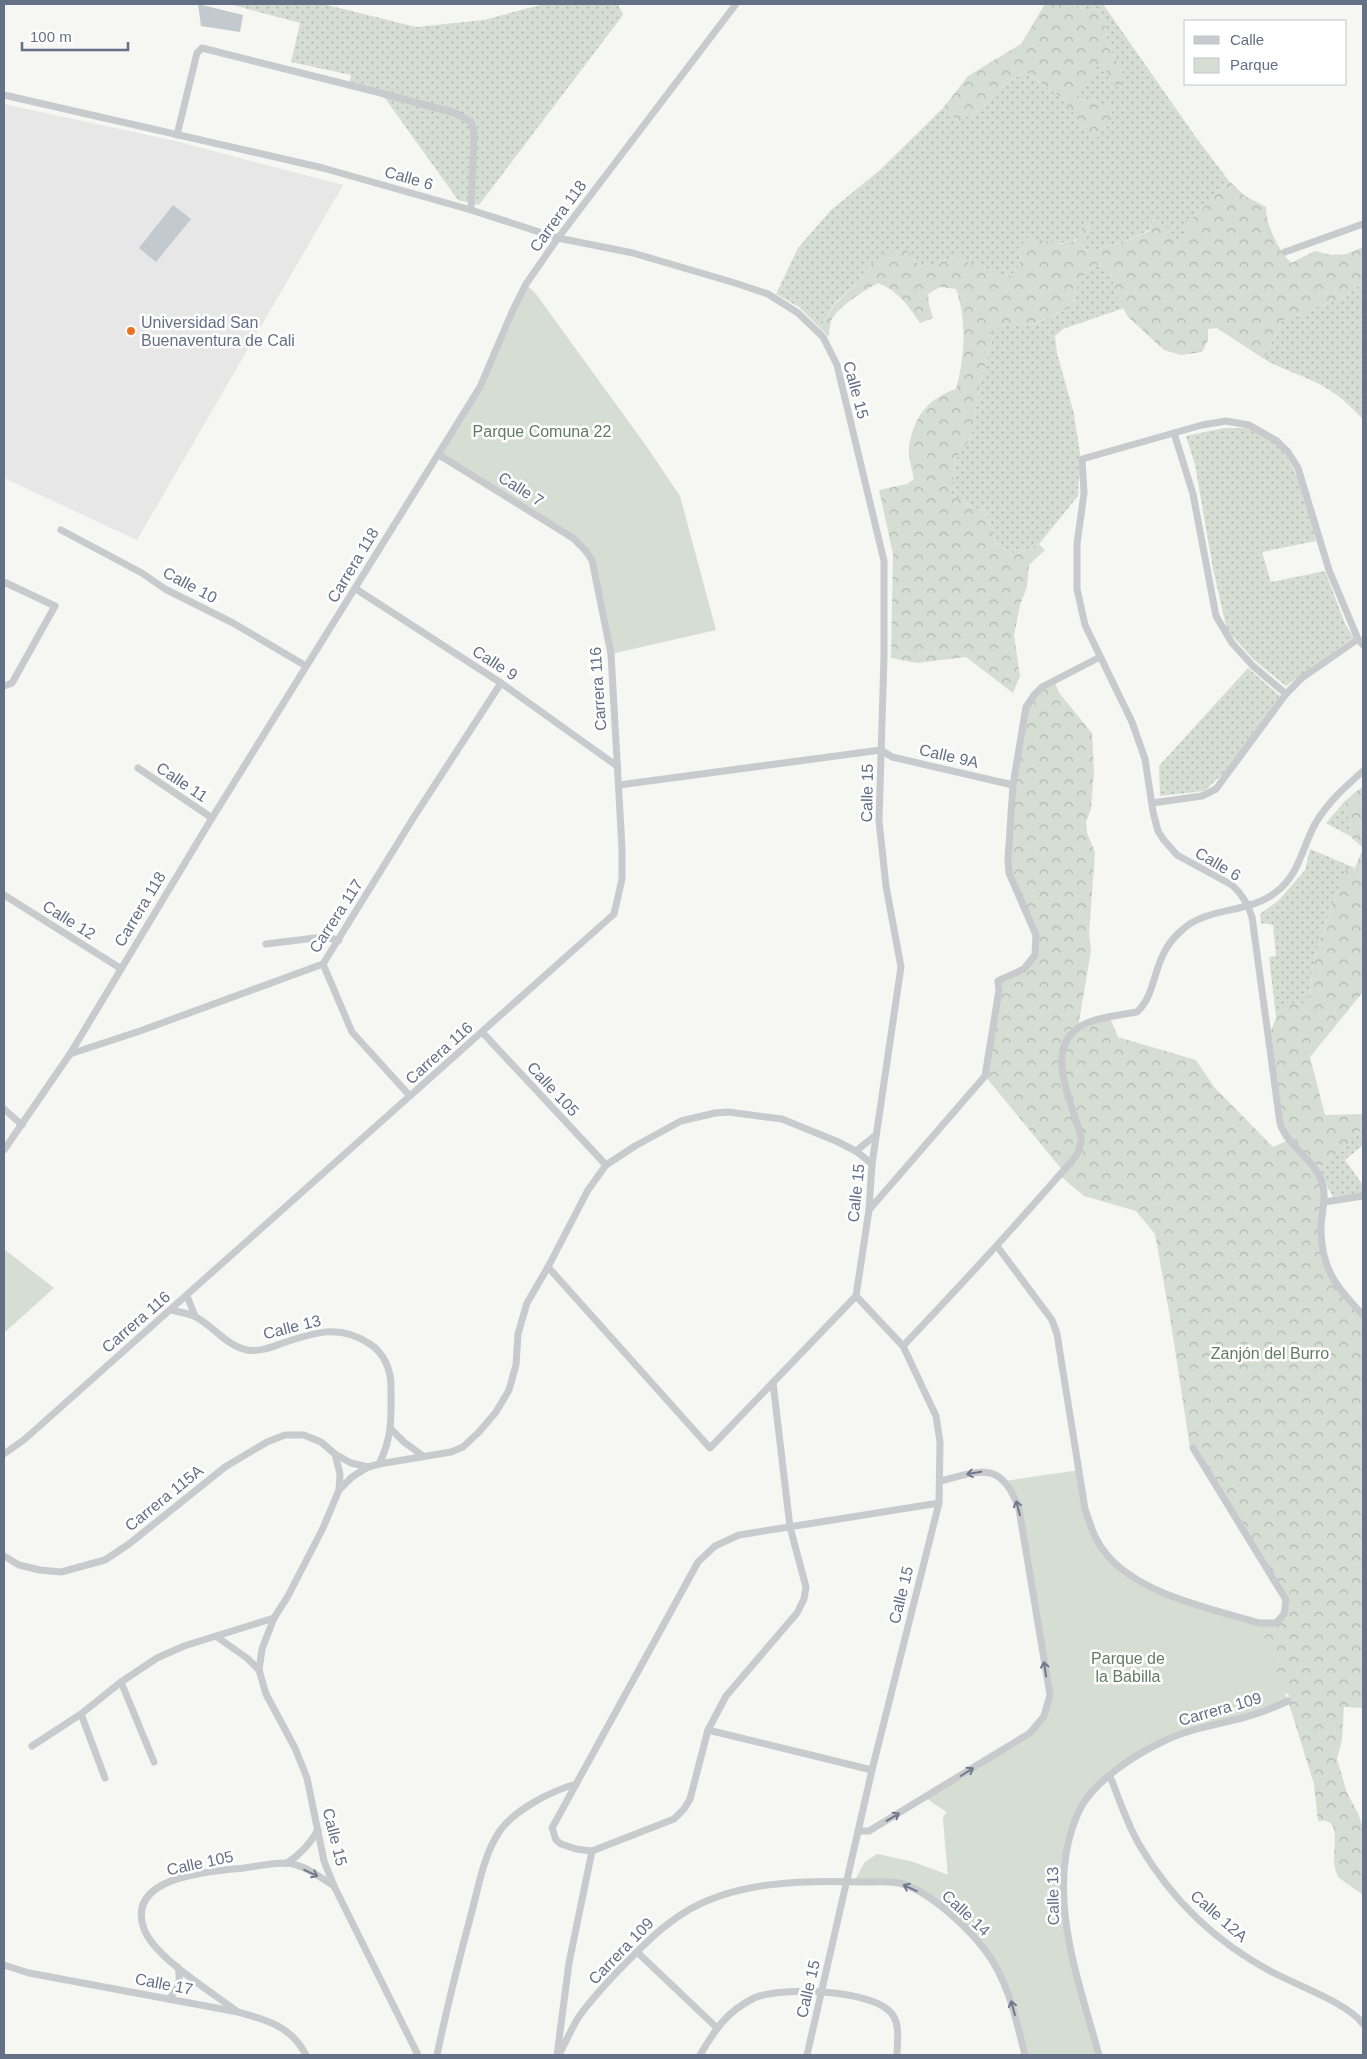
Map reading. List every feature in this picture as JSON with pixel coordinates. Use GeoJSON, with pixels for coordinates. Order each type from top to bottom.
{"type":"FeatureCollection","features":[{"type":"Feature","properties":{"kind":"street","name":"Carrera 118"},"geometry":{"type":"LineString","coordinates":[[4,1150],[70,1054],[212,818],[480,387],[526,284],[558,238],[736,4]]}},
{"type":"Feature","properties":{"kind":"street"},"geometry":{"type":"LineString","coordinates":[[177,134],[197,53],[202,48],[377,92],[455,114],[471,122],[474,132],[470,210]]}},
{"type":"Feature","properties":{"kind":"street","name":"Calle 6"},"geometry":{"type":"LineString","coordinates":[[4,95],[323,168],[470,210],[558,238],[633,253],[768,294],[798,313]]}},
{"type":"Feature","properties":{"kind":"street"},"geometry":{"type":"LineString","coordinates":[[1285,252],[1363,224]]}},
{"type":"Feature","properties":{"kind":"street","name":"Calle 15"},"geometry":{"type":"LineString","coordinates":[[798,313],[823,337],[837,365],[884,561],[879,821],[886,886],[901,967],[872,1164],[869,1210],[856,1296],[903,1346],[936,1416],[940,1442],[941,1481],[939,1503],[872,1770],[807,2055]]}},
{"type":"Feature","properties":{"kind":"street"},"geometry":{"type":"LineString","coordinates":[[1286,694],[1253,666],[1232,642],[1216,616],[1193,494],[1174,434],[1202,424],[1226,421],[1249,425],[1277,440],[1288,452],[1298,468],[1329,570],[1358,639],[1363,645]]}},
{"type":"Feature","properties":{"kind":"street","name":"Calle 6"},"geometry":{"type":"LineString","coordinates":[[1174,434],[1082,459],[1084,493],[1077,544],[1077,589],[1085,625],[1132,722],[1145,759],[1158,831],[1169,848],[1177,855],[1232,885],[1240,892],[1248,906],[1252,917],[1282,1131],[1315,1170],[1323,1185],[1324,1202],[1321,1232],[1326,1261],[1333,1280],[1363,1315]]}},
{"type":"Feature","properties":{"kind":"street","name":"Calle 7"},"geometry":{"type":"LineString","coordinates":[[439,455],[572,538],[586,550]]}},
{"type":"Feature","properties":{"kind":"street","name":"Calle 10"},"geometry":{"type":"LineString","coordinates":[[61,530],[142,573],[165,589],[232,623],[306,666]]}},
{"type":"Feature","properties":{"kind":"street","name":"Carrera 116"},"geometry":{"type":"LineString","coordinates":[[4,1454],[25,1439],[187,1296],[614,914],[622,879],[619,786],[611,654],[592,560],[586,550]]}},
{"type":"Feature","properties":{"kind":"street"},"geometry":{"type":"LineString","coordinates":[[4,582],[55,606],[12,684],[6,686]]}},
{"type":"Feature","properties":{"kind":"street","name":"Calle 9"},"geometry":{"type":"LineString","coordinates":[[356,589],[501,683],[617,766]]}},
{"type":"Feature","properties":{"kind":"street"},"geometry":{"type":"LineString","coordinates":[[1152,803],[1202,796],[1216,788],[1286,694],[1302,678],[1358,639]]}},
{"type":"Feature","properties":{"kind":"street"},"geometry":{"type":"LineString","coordinates":[[869,1210],[984,1076],[999,990],[998,981],[1024,969],[1035,955],[1036,935],[1009,873],[1008,859],[1012,785],[1026,707],[1042,687],[1100,657]]}},
{"type":"Feature","properties":{"kind":"street","name":"Carrera 117"},"geometry":{"type":"LineString","coordinates":[[70,1054],[140,1031],[323,964],[414,816],[501,683]]}},
{"type":"Feature","properties":{"kind":"street"},"geometry":{"type":"LineString","coordinates":[[619,786],[881,750]]}},
{"type":"Feature","properties":{"kind":"street","name":"Calle 9A"},"geometry":{"type":"LineString","coordinates":[[881,750],[892,757],[1012,785]]}},
{"type":"Feature","properties":{"kind":"street","name":"Calle 11"},"geometry":{"type":"LineString","coordinates":[[138,768],[212,818]]}},
{"type":"Feature","properties":{"kind":"street"},"geometry":{"type":"LineString","coordinates":[[903,1346],[997,1246],[1016,1222],[1076,1156],[1080,1148],[1081,1138],[1069,1098],[1061,1059],[1063,1048],[1070,1034],[1086,1023],[1136,1012],[1146,1002],[1162,957],[1183,929],[1211,915],[1248,906],[1276,893],[1294,874],[1314,826],[1322,812],[1334,797],[1363,771]]}},
{"type":"Feature","properties":{"kind":"street","name":"Calle 12"},"geometry":{"type":"LineString","coordinates":[[4,895],[120,968]]}},
{"type":"Feature","properties":{"kind":"street"},"geometry":{"type":"LineString","coordinates":[[266,944],[323,937],[339,940]]}},
{"type":"Feature","properties":{"kind":"street"},"geometry":{"type":"LineString","coordinates":[[323,964],[352,1032],[410,1096]]}},
{"type":"Feature","properties":{"kind":"street","name":"Calle 105"},"geometry":{"type":"LineString","coordinates":[[482,1032],[606,1165]]}},
{"type":"Feature","properties":{"kind":"street"},"geometry":{"type":"LineString","coordinates":[[4,1109],[22,1125]]}},
{"type":"Feature","properties":{"kind":"street"},"geometry":{"type":"LineString","coordinates":[[339,1490],[368,1467],[451,1452],[463,1447],[479,1432],[496,1412],[509,1390],[516,1365],[518,1334],[527,1303],[588,1190],[606,1165],[635,1146],[680,1121],[728,1112],[782,1119],[856,1151],[872,1164]]}},
{"type":"Feature","properties":{"kind":"street"},"geometry":{"type":"LineString","coordinates":[[856,1151],[876,1135]]}},
{"type":"Feature","properties":{"kind":"street"},"geometry":{"type":"LineString","coordinates":[[1324,1202],[1363,1196]]}},
{"type":"Feature","properties":{"kind":"street"},"geometry":{"type":"LineString","coordinates":[[997,1246],[1052,1320],[1057,1334],[1086,1509],[1093,1532],[1104,1551],[1116,1564],[1152,1589],[1259,1623],[1276,1623],[1284,1614],[1286,1600],[1193,1448]]}},
{"type":"Feature","properties":{"kind":"street"},"geometry":{"type":"LineString","coordinates":[[548,1266],[710,1448],[856,1296]]}},
{"type":"Feature","properties":{"kind":"street"},"geometry":{"type":"LineString","coordinates":[[187,1296],[195,1316]]}},
{"type":"Feature","properties":{"kind":"street","name":"Calle 13"},"geometry":{"type":"LineString","coordinates":[[170,1310],[195,1316],[233,1345],[247,1350],[264,1350],[313,1333],[341,1331],[358,1335],[374,1346],[386,1359],[391,1378],[392,1429],[387,1448],[379,1464]]}},
{"type":"Feature","properties":{"kind":"street"},"geometry":{"type":"LineString","coordinates":[[773,1383],[790,1527],[806,1587],[804,1599],[797,1612],[726,1696],[708,1730],[690,1799],[684,1809],[674,1819],[592,1851],[561,1844],[553,1834],[552,1828],[698,1562],[715,1546],[739,1535],[790,1527],[939,1503]]}},
{"type":"Feature","properties":{"kind":"street"},"geometry":{"type":"LineString","coordinates":[[392,1429],[404,1442],[423,1456]]}},
{"type":"Feature","properties":{"kind":"street","name":"Carrera 115A"},"geometry":{"type":"LineString","coordinates":[[4,1556],[19,1565],[61,1572],[82,1568],[105,1560],[129,1544],[225,1466],[267,1442],[285,1435],[304,1435],[321,1442],[351,1464],[368,1467]]}},
{"type":"Feature","properties":{"kind":"street"},"geometry":{"type":"LineString","coordinates":[[335,1454],[340,1474],[339,1490]]}},
{"type":"Feature","properties":{"kind":"street"},"geometry":{"type":"LineString","coordinates":[[858,1831],[869,1831],[1030,1733],[1044,1716],[1050,1695],[1019,1509],[1014,1494],[1005,1481],[991,1472],[979,1471],[941,1481]]}},
{"type":"Feature","properties":{"kind":"street","name":"Calle 15"},"geometry":{"type":"LineString","coordinates":[[339,1490],[319,1537],[288,1596],[274,1618],[262,1649],[259,1670],[266,1694],[295,1748],[307,1778],[324,1861],[334,1886],[418,2055]]}},
{"type":"Feature","properties":{"kind":"street"},"geometry":{"type":"LineString","coordinates":[[32,1746],[81,1714],[121,1682],[157,1658],[184,1646],[274,1618]]}},
{"type":"Feature","properties":{"kind":"street"},"geometry":{"type":"LineString","coordinates":[[217,1637],[247,1658],[259,1670]]}},
{"type":"Feature","properties":{"kind":"street"},"geometry":{"type":"LineString","coordinates":[[121,1682],[154,1762]]}},
{"type":"Feature","properties":{"kind":"street","name":"Carrera 109"},"geometry":{"type":"LineString","coordinates":[[1110,1776],[1125,1764],[1162,1742],[1199,1727],[1242,1718],[1288,1702]]}},
{"type":"Feature","properties":{"kind":"street"},"geometry":{"type":"LineString","coordinates":[[81,1714],[105,1778]]}},
{"type":"Feature","properties":{"kind":"street"},"geometry":{"type":"LineString","coordinates":[[708,1730],[872,1770]]}},
{"type":"Feature","properties":{"kind":"street","name":"Calle 13"},"geometry":{"type":"LineString","coordinates":[[1099,2055],[1072,1956],[1064,1916],[1065,1874],[1068,1846],[1079,1810],[1091,1794],[1110,1776]]}},
{"type":"Feature","properties":{"kind":"street","name":"Calle 12A"},"geometry":{"type":"LineString","coordinates":[[1110,1776],[1139,1845],[1154,1868],[1187,1909],[1238,1952],[1259,1965],[1344,2009],[1359,2018],[1363,2024]]}},
{"type":"Feature","properties":{"kind":"street"},"geometry":{"type":"LineString","coordinates":[[437,2055],[452,1982],[487,1854],[500,1831],[516,1814],[563,1788],[576,1784]]}},
{"type":"Feature","properties":{"kind":"street"},"geometry":{"type":"LineString","coordinates":[[287,1863],[310,1844],[318,1830]]}},
{"type":"Feature","properties":{"kind":"street"},"geometry":{"type":"LineString","coordinates":[[558,2055],[568,1963],[592,1851]]}},
{"type":"Feature","properties":{"kind":"street","name":"Calle 105"},"geometry":{"type":"LineString","coordinates":[[238,2012],[178,1967],[153,1945],[141,1919],[143,1904],[152,1892],[165,1882],[210,1871],[287,1863],[316,1874],[334,1886]]}},
{"type":"Feature","properties":{"kind":"street","name":"Carrera 109"},"geometry":{"type":"LineString","coordinates":[[558,2055],[579,2018],[604,1986],[664,1926],[684,1913],[713,1899],[749,1888],[786,1881],[848,1881]]}},
{"type":"Feature","properties":{"kind":"street","name":"Calle 14"},"geometry":{"type":"LineString","coordinates":[[848,1881],[899,1883],[912,1888],[931,1900],[969,1931],[986,1951],[1010,1998],[1025,2055]]}},
{"type":"Feature","properties":{"kind":"street"},"geometry":{"type":"LineString","coordinates":[[637,1952],[716,2027]]}},
{"type":"Feature","properties":{"kind":"street","name":"Calle 17"},"geometry":{"type":"LineString","coordinates":[[4,1965],[29,1972],[238,2012],[279,2025],[295,2038],[306,2055]]}},
{"type":"Feature","properties":{"kind":"street"},"geometry":{"type":"LineString","coordinates":[[169,1998],[179,1987],[178,1967]]}},
{"type":"Feature","properties":{"kind":"street"},"geometry":{"type":"LineString","coordinates":[[700,2055],[716,2027],[732,2011],[754,1998],[774,1992],[821,1991],[875,2002],[888,2009],[894,2017],[897,2027],[897,2055]]}},
{"type":"Feature","properties":{"kind":"shaded area"},"geometry":{"type":"Polygon","coordinates":[[[198,4],[243,15],[240,32],[201,26],[198,4]]]}},
{"type":"Feature","properties":{"kind":"shaded area","name":"Universidad San Buenaventura de Cali"},"geometry":{"type":"Polygon","coordinates":[[[4,104],[175,141],[343,185],[137,540],[4,478],[4,104]]]}},
{"type":"Feature","properties":{"kind":"shaded area"},"geometry":{"type":"Polygon","coordinates":[[[173,205],[191,219],[156,262],[139,248],[173,205]]]}},
{"type":"Feature","properties":{"kind":"green space"},"geometry":{"type":"Polygon","coordinates":[[[229,4],[323,4],[416,27],[484,20],[544,4],[618,4],[623,15],[479,205],[458,200],[382,94],[349,86],[351,75],[291,62],[300,23],[229,4]]]}},
{"type":"Feature","properties":{"kind":"green space"},"geometry":{"type":"Polygon","coordinates":[[[1045,4],[1074,4],[1086,11],[1097,8],[1105,21],[1107,42],[1123,74],[1122,90],[1110,81],[1103,63],[1096,67],[1092,82],[1072,91],[1078,99],[1099,102],[1111,108],[1114,120],[1102,130],[1095,141],[1062,98],[1026,72],[1007,82],[981,109],[959,121],[943,108],[968,76],[1021,44],[1045,4]]]}},
{"type":"Feature","properties":{"kind":"green space"},"geometry":{"type":"Polygon","coordinates":[[[1074,4],[1103,4],[1195,136],[1229,181],[1189,222],[1181,242],[1172,243],[1153,220],[1149,230],[1129,240],[1089,252],[1082,245],[1090,226],[1079,237],[1070,242],[1019,245],[1020,259],[1017,269],[1009,276],[1001,277],[997,277],[991,270],[973,265],[957,257],[944,260],[926,268],[918,264],[906,250],[865,269],[860,281],[835,303],[820,328],[799,307],[776,294],[798,248],[831,210],[880,170],[943,108],[959,120],[981,109],[1007,82],[1026,72],[1062,98],[1095,140],[1102,130],[1114,120],[1099,102],[1078,99],[1072,91],[1096,67],[1103,63],[1110,81],[1123,74],[1107,42],[1105,21],[1097,8],[1086,11],[1074,4]]]}},
{"type":"Feature","properties":{"kind":"green space"},"geometry":{"type":"Polygon","coordinates":[[[1229,181],[1245,196],[1266,207],[1268,222],[1274,237],[1291,263],[1315,251],[1332,255],[1347,254],[1363,247],[1363,282],[1345,297],[1282,321],[1264,359],[1217,328],[1208,329],[1208,340],[1202,352],[1181,355],[1164,350],[1128,317],[1116,295],[1110,269],[1096,265],[1079,282],[1074,306],[1030,325],[1008,323],[990,331],[993,338],[981,379],[971,438],[955,460],[951,494],[973,508],[984,510],[992,526],[996,546],[1016,554],[1039,544],[1045,550],[1029,565],[1027,587],[1020,605],[1014,635],[1020,676],[1013,693],[966,657],[917,663],[891,658],[893,554],[879,490],[907,484],[914,479],[909,447],[918,418],[937,398],[956,389],[964,339],[962,313],[956,289],[940,287],[928,294],[933,318],[920,323],[902,299],[878,283],[859,294],[839,310],[831,321],[829,337],[820,328],[835,304],[860,281],[865,269],[884,254],[906,249],[918,264],[926,268],[944,260],[957,257],[973,265],[991,270],[997,277],[1001,277],[1009,276],[1017,269],[1020,259],[1019,245],[1027,238],[1062,244],[1077,240],[1085,222],[1090,226],[1082,245],[1089,252],[1129,240],[1149,231],[1153,220],[1170,229],[1173,243],[1181,242],[1189,222],[1229,181]]]}},
{"type":"Feature","properties":{"kind":"green space"},"geometry":{"type":"Polygon","coordinates":[[[1096,265],[1110,269],[1116,295],[1124,308],[1063,329],[1055,336],[1057,353],[1074,414],[1080,453],[1078,496],[1039,544],[1016,554],[996,546],[992,526],[984,510],[973,508],[951,494],[955,460],[971,438],[981,379],[993,338],[990,331],[1008,323],[1031,325],[1074,306],[1079,282],[1096,265]]]}},
{"type":"Feature","properties":{"kind":"green space"},"geometry":{"type":"Polygon","coordinates":[[[1363,282],[1363,419],[1342,399],[1326,388],[1264,359],[1282,321],[1345,297],[1363,282]]]}},
{"type":"Feature","properties":{"kind":"green space","name":"Parque Comuna 22"},"geometry":{"type":"Polygon","coordinates":[[[526,284],[536,294],[647,447],[680,496],[716,630],[611,654],[592,560],[585,550],[439,455],[480,387],[526,284]]]}},
{"type":"Feature","properties":{"kind":"green space"},"geometry":{"type":"Polygon","coordinates":[[[1224,428],[1248,428],[1266,436],[1279,446],[1297,475],[1303,492],[1316,541],[1262,552],[1271,582],[1325,571],[1346,626],[1354,637],[1286,686],[1254,660],[1227,630],[1213,569],[1195,465],[1186,436],[1224,428]]]}},
{"type":"Feature","properties":{"kind":"green space"},"geometry":{"type":"Polygon","coordinates":[[[1248,668],[1280,696],[1224,773],[1204,791],[1160,796],[1159,766],[1248,668]]]}},
{"type":"Feature","properties":{"kind":"green space","name":"Zanjón del Burro"},"geometry":{"type":"Polygon","coordinates":[[[1054,681],[1060,694],[1092,733],[1094,770],[1091,809],[1086,822],[1087,833],[1095,852],[1089,933],[1091,951],[1078,1027],[1110,1018],[1118,1037],[1196,1060],[1214,1087],[1273,1147],[1289,1140],[1300,1151],[1323,1185],[1321,1232],[1333,1280],[1363,1315],[1363,1708],[1344,1707],[1342,1740],[1337,1759],[1347,1793],[1358,1813],[1363,1828],[1363,1895],[1338,1877],[1334,1863],[1335,1834],[1330,1823],[1318,1821],[1314,1784],[1288,1701],[1289,1695],[1284,1692],[1163,1742],[1110,1776],[1079,1811],[1010,1998],[986,1951],[931,1900],[864,1863],[877,1854],[913,1862],[948,1875],[943,1818],[947,1812],[933,1803],[1030,1733],[1044,1716],[1085,1509],[1103,1551],[1134,1578],[1234,1623],[1276,1623],[1284,1614],[1286,1600],[1190,1448],[1155,1234],[1136,1211],[1084,1196],[1059,1175],[1063,1171],[985,1076],[998,981],[1024,969],[1035,955],[1036,935],[1009,873],[1013,785],[1026,707],[1034,695],[1054,681]]]}},
{"type":"Feature","properties":{"kind":"green space"},"geometry":{"type":"Polygon","coordinates":[[[1363,786],[1363,848],[1352,838],[1345,801],[1363,786]]]}},
{"type":"Feature","properties":{"kind":"green space"},"geometry":{"type":"Polygon","coordinates":[[[1345,801],[1352,837],[1326,823],[1345,801]]]}},
{"type":"Feature","properties":{"kind":"green space"},"geometry":{"type":"Polygon","coordinates":[[[1363,848],[1363,992],[1310,1057],[1325,1115],[1363,1114],[1363,1127],[1346,1146],[1318,1169],[1284,1128],[1271,1031],[1278,1012],[1287,1000],[1300,1006],[1310,995],[1313,967],[1321,935],[1346,869],[1353,873],[1363,848]]]}},
{"type":"Feature","properties":{"kind":"green space"},"geometry":{"type":"Polygon","coordinates":[[[1310,849],[1355,868],[1352,874],[1346,870],[1321,935],[1313,967],[1310,995],[1300,1007],[1278,1012],[1276,1017],[1269,957],[1276,956],[1273,925],[1261,923],[1260,914],[1279,900],[1305,870],[1310,849]]]}},
{"type":"Feature","properties":{"kind":"green space"},"geometry":{"type":"Polygon","coordinates":[[[1363,1127],[1363,1145],[1345,1160],[1363,1185],[1363,1193],[1333,1197],[1318,1169],[1346,1146],[1363,1127]]]}},
{"type":"Feature","properties":{"kind":"green space"},"geometry":{"type":"Polygon","coordinates":[[[4,1249],[54,1288],[4,1333],[4,1249]]]}},
{"type":"Feature","properties":{"kind":"green space","name":"Parque de la Babilla"},"geometry":{"type":"Polygon","coordinates":[[[1079,1470],[1085,1509],[1103,1551],[1152,1589],[1259,1623],[1288,1701],[1163,1742],[1110,1776],[1079,1811],[1068,1846],[1064,1916],[1099,2055],[1025,2055],[1010,1998],[986,1951],[931,1900],[899,1883],[854,1882],[864,1863],[877,1854],[913,1862],[948,1875],[943,1818],[947,1812],[926,1798],[1030,1733],[1044,1716],[1050,1695],[1019,1509],[1005,1481],[1079,1470]]]}},
{"type":"Feature","properties":{"kind":"place","name":"Universidad San Buenaventura de Cali"},"geometry":{"type":"Point","coordinates":[131,331]}}]}
